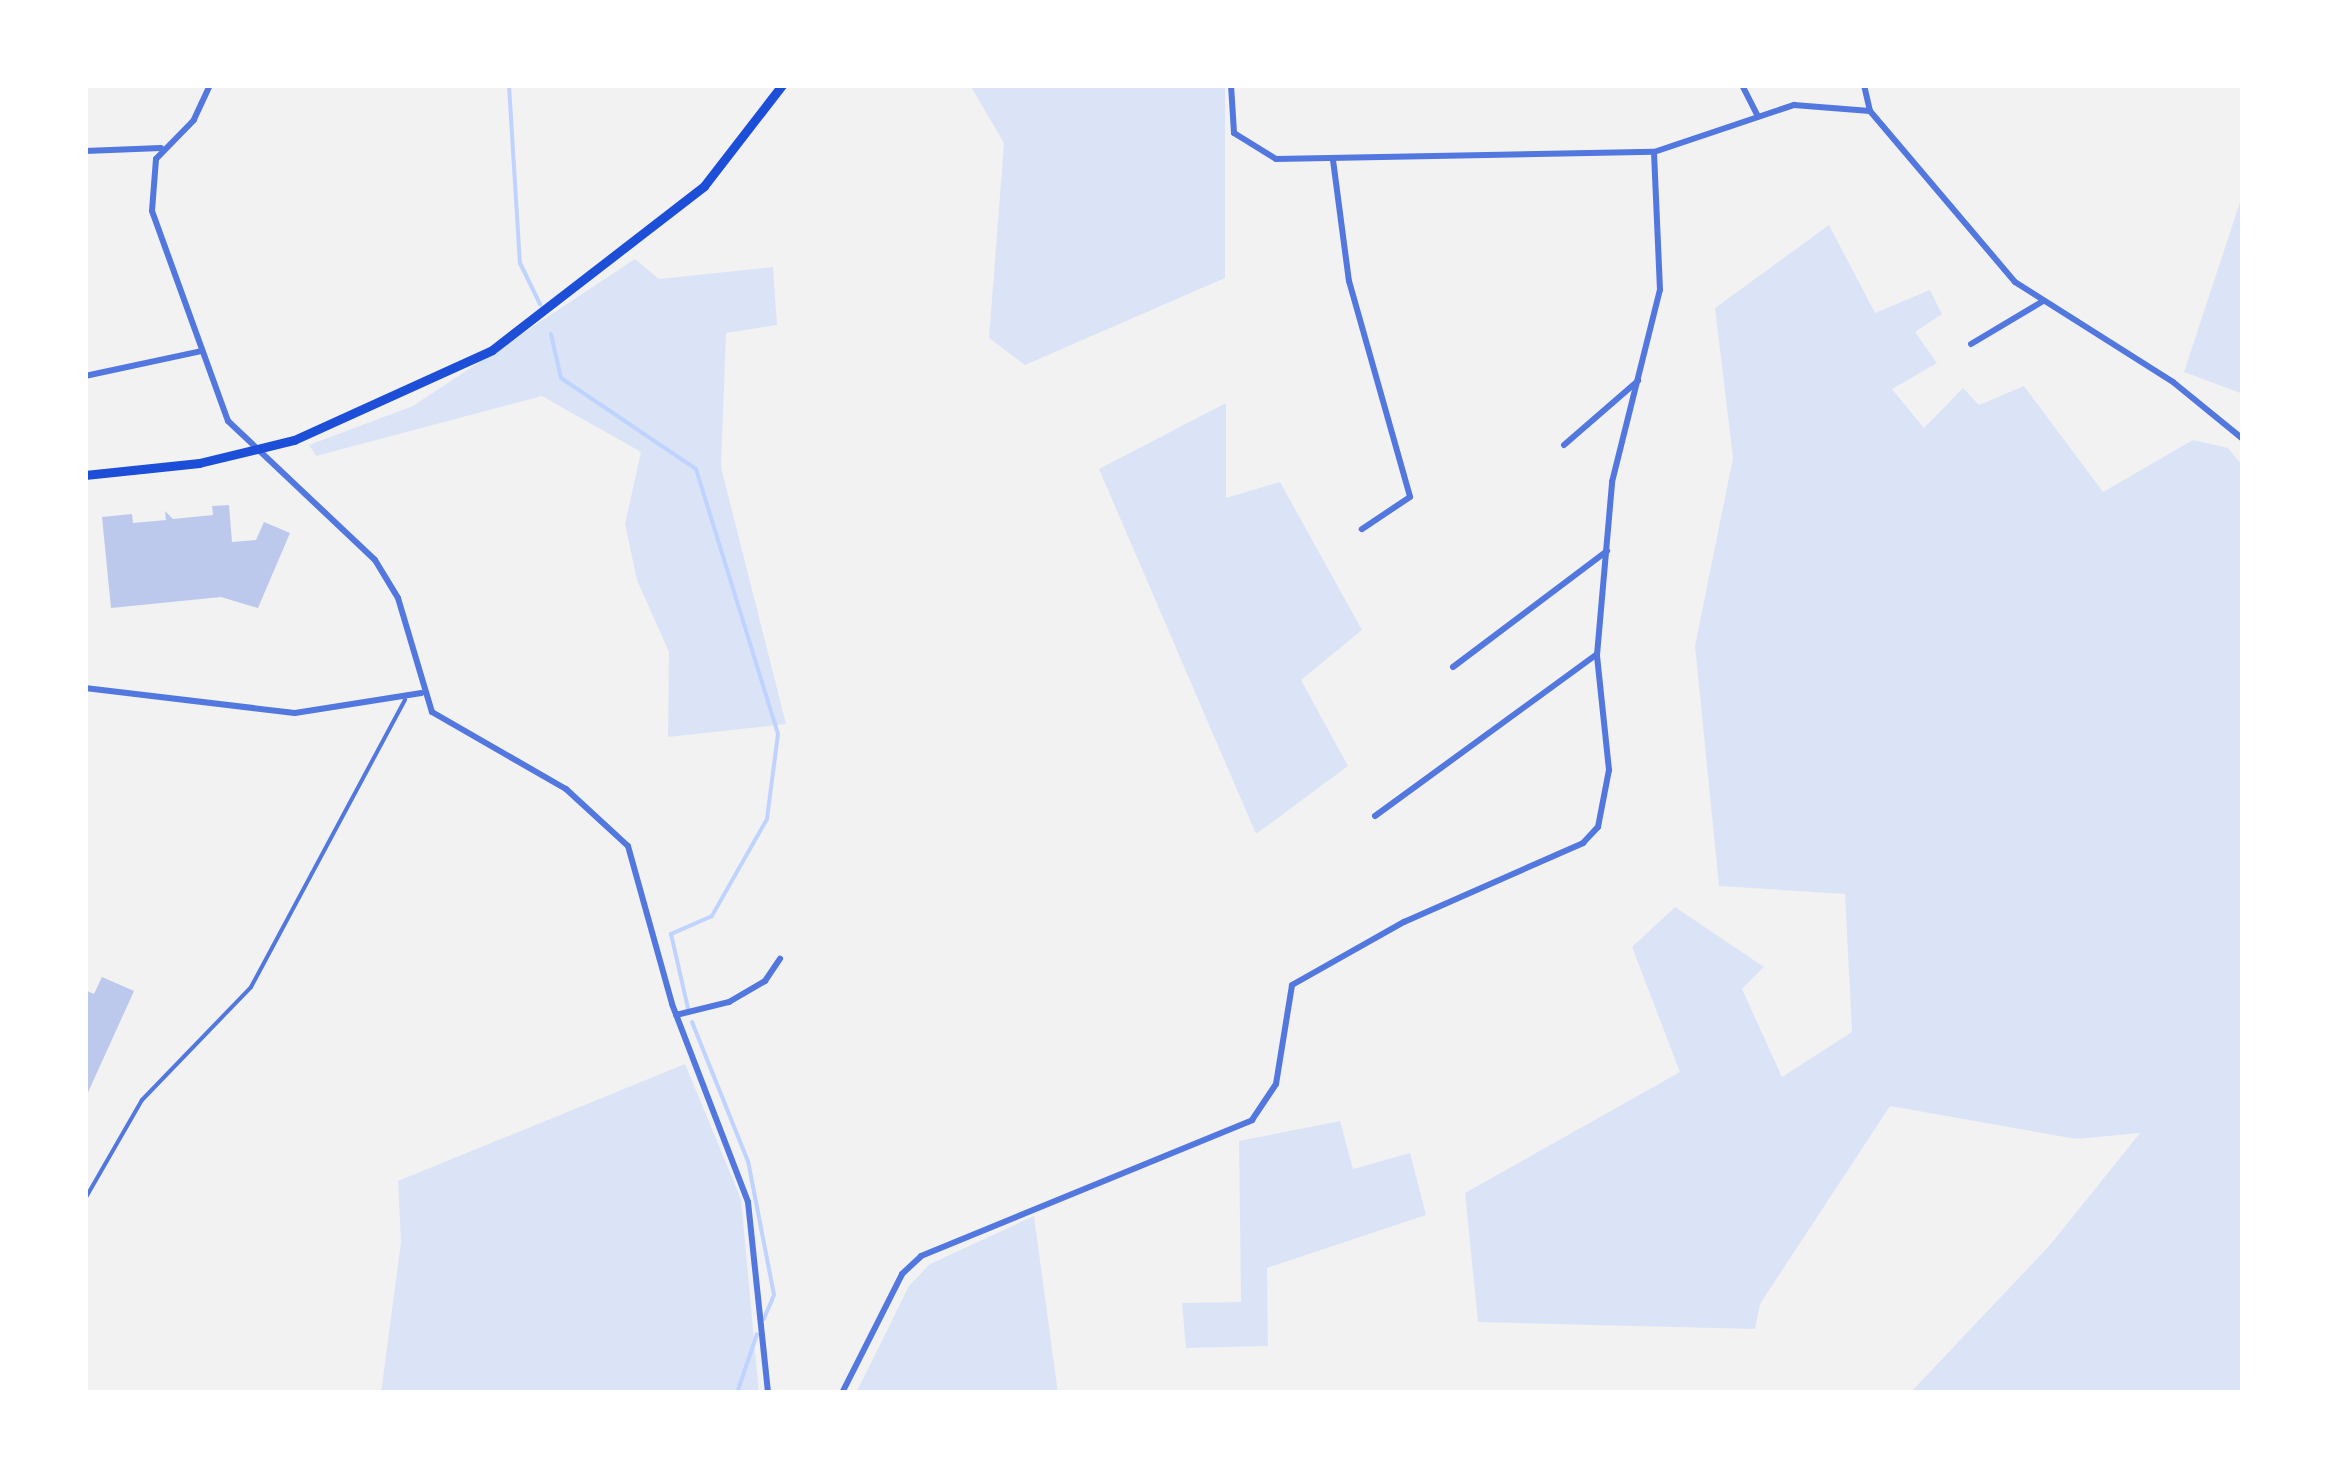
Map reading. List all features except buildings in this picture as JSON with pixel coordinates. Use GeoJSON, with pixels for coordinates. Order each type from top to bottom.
{"type":"FeatureCollection","features":[{"type":"Feature","properties":{"kind":"main road"},"geometry":{"type":"LineString","coordinates":[[85,475],[257,452],[379,406],[522,332],[704,186],[782,85]]}},
{"type":"Feature","properties":{"kind":"street"},"geometry":{"type":"LineString","coordinates":[[85,150],[161,148],[194,120],[210,85]]}},
{"type":"Feature","properties":{"kind":"street"},"geometry":{"type":"LineString","coordinates":[[1230,85],[1232,128],[1250,149],[1332,160],[1654,152],[1758,115],[1822,101],[1870,111]]}},
{"type":"Feature","properties":{"kind":"street"},"geometry":{"type":"LineString","coordinates":[[1742,85],[1758,115]]}},
{"type":"Feature","properties":{"kind":"street"},"geometry":{"type":"LineString","coordinates":[[1864,85],[1870,111],[2015,282],[2242,435]]}},
{"type":"Feature","properties":{"kind":"street"},"geometry":{"type":"LineString","coordinates":[[161,148],[153,220],[231,428],[387,578],[421,692],[460,736],[566,789],[622,836],[676,1015],[748,1202],[768,1393]]}},
{"type":"Feature","properties":{"kind":"street"},"geometry":{"type":"LineString","coordinates":[[842,1393],[902,1274],[921,1256],[1252,1120],[1276,1084],[1292,985],[1404,922],[1584,843],[1598,827],[1608,770],[1597,655],[1612,482],[1660,290],[1654,152]]}},
{"type":"Feature","properties":{"kind":"street"},"geometry":{"type":"LineString","coordinates":[[1332,160],[1349,281],[1410,497],[1362,528]]}},
{"type":"Feature","properties":{"kind":"street"},"geometry":{"type":"LineString","coordinates":[[1971,344],[2043,302]]}},
{"type":"Feature","properties":{"kind":"street"},"geometry":{"type":"LineString","coordinates":[[85,376],[202,351]]}},
{"type":"Feature","properties":{"kind":"street"},"geometry":{"type":"LineString","coordinates":[[1564,446],[1639,381]]}},
{"type":"Feature","properties":{"kind":"street"},"geometry":{"type":"LineString","coordinates":[[1454,667],[1608,551]]}},
{"type":"Feature","properties":{"kind":"street"},"geometry":{"type":"LineString","coordinates":[[1375,816],[1597,655]]}},
{"type":"Feature","properties":{"kind":"street"},"geometry":{"type":"LineString","coordinates":[[85,688],[296,713],[405,700],[421,692]]}},
{"type":"Feature","properties":{"kind":"street"},"geometry":{"type":"LineString","coordinates":[[676,1015],[729,1002],[765,981],[780,960]]}},
{"type":"Feature","properties":{"kind":"lane"},"geometry":{"type":"LineString","coordinates":[[85,1199],[142,1100],[250,986],[405,700]]}},
{"type":"Feature","properties":{"kind":"shaded area"},"geometry":{"type":"Polygon","coordinates":[[[970,85],[1225,85],[1225,278],[1025,365],[989,338],[1004,143],[970,85]]]}},
{"type":"Feature","properties":{"kind":"shaded area"},"geometry":{"type":"Polygon","coordinates":[[[2243,193],[2243,394],[2184,372],[2243,193]]]}},
{"type":"Feature","properties":{"kind":"shaded area"},"geometry":{"type":"Polygon","coordinates":[[[1829,225],[1875,313],[1930,290],[1942,314],[1915,332],[1937,363],[1892,389],[1924,428],[1963,388],[1979,405],[2024,386],[2103,492],[2193,440],[2228,448],[2243,466],[2243,1393],[1910,1393],[2050,1245],[2140,1133],[2076,1139],[1890,1106],[1760,1304],[1755,1329],[1478,1322],[1465,1193],[1680,1072],[1632,947],[1675,907],[1764,967],[1742,989],[1782,1077],[1852,1032],[1845,894],[1719,886],[1695,646],[1733,458],[1715,308],[1829,225]]]}},
{"type":"Feature","properties":{"kind":"shaded area"},"geometry":{"type":"Polygon","coordinates":[[[635,259],[659,279],[773,267],[777,325],[726,333],[721,467],[786,724],[668,737],[669,652],[637,580],[625,524],[641,452],[542,396],[316,456],[309,445],[413,406],[635,259]]]}},
{"type":"Feature","properties":{"kind":"shaded area"},"geometry":{"type":"Polygon","coordinates":[[[1226,403],[1226,498],[1280,482],[1362,630],[1301,680],[1348,766],[1256,834],[1099,469],[1226,403]]]}},
{"type":"Feature","properties":{"kind":"shaded area"},"geometry":{"type":"Polygon","coordinates":[[[685,1064],[741,1199],[759,1393],[381,1393],[401,1242],[398,1181],[685,1064]]]}},
{"type":"Feature","properties":{"kind":"shaded area"},"geometry":{"type":"Polygon","coordinates":[[[1340,1121],[1353,1169],[1410,1153],[1426,1215],[1267,1268],[1268,1346],[1186,1348],[1182,1303],[1241,1302],[1239,1141],[1340,1121]]]}},
{"type":"Feature","properties":{"kind":"shaded area"},"geometry":{"type":"Polygon","coordinates":[[[1034,1216],[1058,1393],[856,1393],[909,1286],[930,1264],[1034,1216]]]}},
{"type":"Feature","properties":{"kind":"waterway"},"geometry":{"type":"LineString","coordinates":[[509,85],[520,263],[540,304]]}},
{"type":"Feature","properties":{"kind":"waterway"},"geometry":{"type":"LineString","coordinates":[[551,334],[561,378],[696,469],[778,734],[767,819],[712,916],[671,934],[688,1008]]}},
{"type":"Feature","properties":{"kind":"waterway"},"geometry":{"type":"LineString","coordinates":[[692,1022],[748,1161],[774,1295],[764,1319]]}},
{"type":"Feature","properties":{"kind":"waterway"},"geometry":{"type":"LineString","coordinates":[[737,1393],[757,1334]]}}]}
